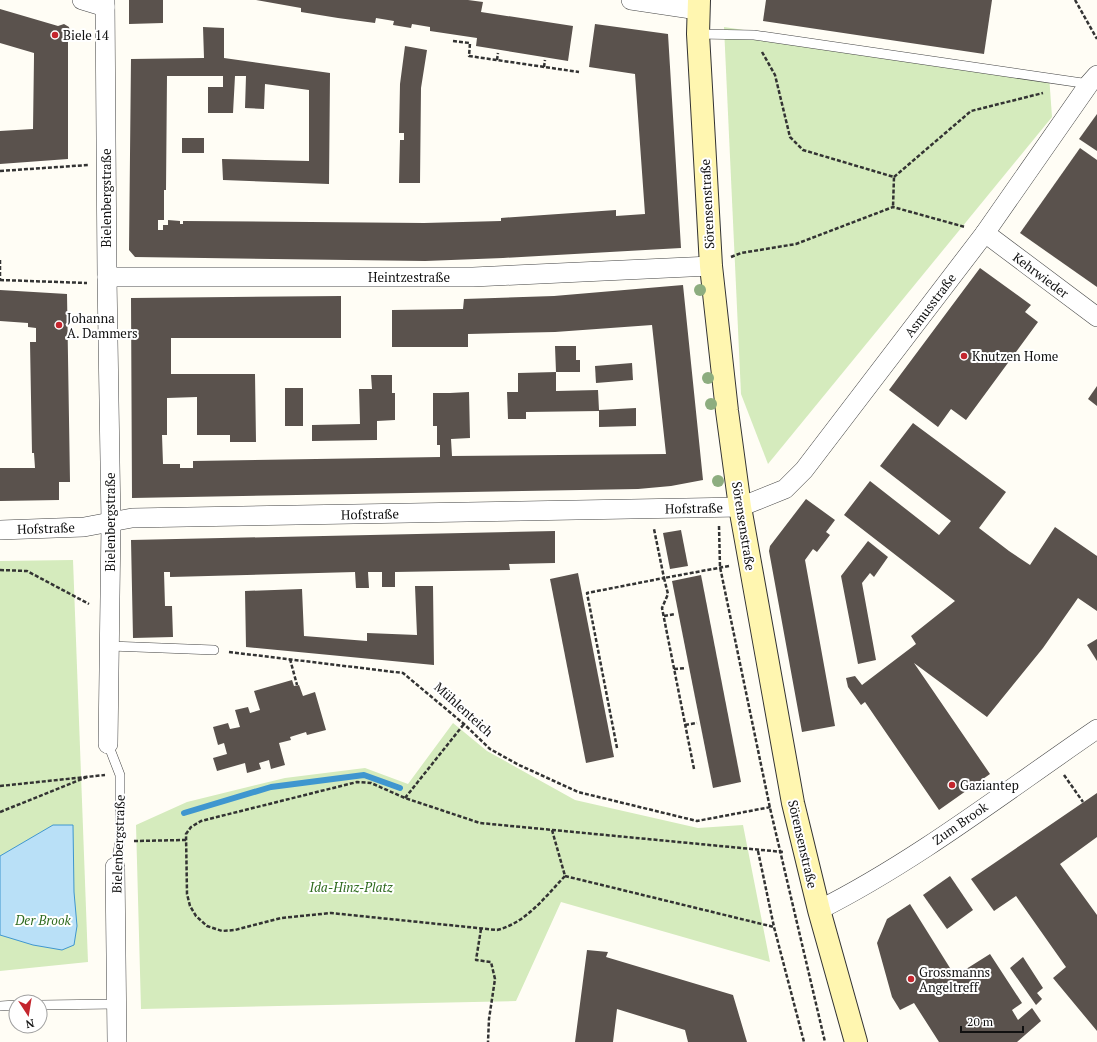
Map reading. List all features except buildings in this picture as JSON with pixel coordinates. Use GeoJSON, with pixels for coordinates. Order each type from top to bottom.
{"type":"FeatureCollection","features":[{"type":"Feature","properties":{"kind":"main road","name":"Sörensenstraße"},"geometry":{"type":"LineString","coordinates":[[698,5],[698,34],[711,266],[727,411],[740,507],[793,803],[819,910],[856,1042]]}},
{"type":"Feature","properties":{"kind":"street"},"geometry":{"type":"LineString","coordinates":[[82,0],[105,4]]}},
{"type":"Feature","properties":{"kind":"street"},"geometry":{"type":"LineString","coordinates":[[631,0],[698,5]]}},
{"type":"Feature","properties":{"kind":"street","name":"Bielenbergstraße"},"geometry":{"type":"LineString","coordinates":[[105,4],[111,522],[108,744]]}},
{"type":"Feature","properties":{"kind":"street","name":"Asmusstraße"},"geometry":{"type":"LineString","coordinates":[[740,507],[786,489],[804,470],[985,233],[1093,80]]}},
{"type":"Feature","properties":{"kind":"street","name":"Kehrwieder"},"geometry":{"type":"LineString","coordinates":[[985,233],[1097,317]]}},
{"type":"Feature","properties":{"kind":"street","name":"Heintzestraße"},"geometry":{"type":"LineString","coordinates":[[107,280],[473,276],[711,266]]}},
{"type":"Feature","properties":{"kind":"street","name":"Hofstraße"},"geometry":{"type":"LineString","coordinates":[[0,530],[84,527],[132,518],[740,507]]}},
{"type":"Feature","properties":{"kind":"street","name":"Zum Brook"},"geometry":{"type":"LineString","coordinates":[[819,910],[855,892],[900,865],[1097,729]]}},
{"type":"Feature","properties":{"kind":"street","name":"Bielenbergstraße"},"geometry":{"type":"LineString","coordinates":[[115,867],[117,1042]]}},
{"type":"Feature","properties":{"kind":"lane"},"geometry":{"type":"LineString","coordinates":[[698,34],[754,35],[1093,80]]}},
{"type":"Feature","properties":{"kind":"lane"},"geometry":{"type":"LineString","coordinates":[[110,646],[214,650]]}},
{"type":"Feature","properties":{"kind":"lane","name":"Bielenbergstraße"},"geometry":{"type":"LineString","coordinates":[[108,744],[120,775],[120,842],[115,867]]}},
{"type":"Feature","properties":{"kind":"lane"},"geometry":{"type":"LineString","coordinates":[[48,1005],[117,1004]]}},
{"type":"Feature","properties":{"kind":"path"},"geometry":{"type":"LineString","coordinates":[[1075,0],[1097,39]]}},
{"type":"Feature","properties":{"kind":"path"},"geometry":{"type":"LineString","coordinates":[[754,35],[775,75],[790,137],[803,150],[894,177]]}},
{"type":"Feature","properties":{"kind":"path"},"geometry":{"type":"LineString","coordinates":[[453,41],[470,44],[469,56],[579,72]]}},
{"type":"Feature","properties":{"kind":"path"},"geometry":{"type":"LineString","coordinates":[[497,60],[498,53]]}},
{"type":"Feature","properties":{"kind":"path"},"geometry":{"type":"LineString","coordinates":[[544,67],[545,60]]}},
{"type":"Feature","properties":{"kind":"path"},"geometry":{"type":"LineString","coordinates":[[893,207],[894,177],[971,111],[1046,92]]}},
{"type":"Feature","properties":{"kind":"path"},"geometry":{"type":"LineString","coordinates":[[0,171],[106,164]]}},
{"type":"Feature","properties":{"kind":"path"},"geometry":{"type":"LineString","coordinates":[[711,266],[741,253],[796,244],[893,207],[985,233]]}},
{"type":"Feature","properties":{"kind":"path"},"geometry":{"type":"LineString","coordinates":[[0,260],[0,280],[107,280]]}},
{"type":"Feature","properties":{"kind":"path"},"geometry":{"type":"LineString","coordinates":[[650,509],[668,594],[662,608],[694,769]]}},
{"type":"Feature","properties":{"kind":"path"},"geometry":{"type":"LineString","coordinates":[[617,748],[587,593],[750,562]]}},
{"type":"Feature","properties":{"kind":"path"},"geometry":{"type":"LineString","coordinates":[[0,570],[27,571],[110,614]]}},
{"type":"Feature","properties":{"kind":"path"},"geometry":{"type":"LineString","coordinates":[[664,616],[675,614]]}},
{"type":"Feature","properties":{"kind":"path","name":"Mühlenteich"},"geometry":{"type":"LineString","coordinates":[[214,650],[403,673],[464,724],[490,749],[519,766],[578,792],[697,821],[793,803]]}},
{"type":"Feature","properties":{"kind":"path"},"geometry":{"type":"LineString","coordinates":[[290,659],[298,685]]}},
{"type":"Feature","properties":{"kind":"path"},"geometry":{"type":"LineString","coordinates":[[674,670],[686,668]]}},
{"type":"Feature","properties":{"kind":"path"},"geometry":{"type":"LineString","coordinates":[[685,725],[697,723]]}},
{"type":"Feature","properties":{"kind":"path"},"geometry":{"type":"LineString","coordinates":[[405,798],[464,724]]}},
{"type":"Feature","properties":{"kind":"path"},"geometry":{"type":"LineString","coordinates":[[1052,760],[1083,802]]}},
{"type":"Feature","properties":{"kind":"path"},"geometry":{"type":"LineString","coordinates":[[0,812],[92,775]]}},
{"type":"Feature","properties":{"kind":"path"},"geometry":{"type":"LineString","coordinates":[[0,786],[41,783],[92,775],[120,775]]}},
{"type":"Feature","properties":{"kind":"path"},"geometry":{"type":"LineString","coordinates":[[565,876],[529,914],[509,927],[497,930],[331,913],[281,918],[235,930],[222,931],[207,926],[196,916],[190,906],[188,894],[186,834],[191,827],[201,821],[341,784],[357,782],[371,783],[405,798],[480,823],[781,853],[804,848]]}},
{"type":"Feature","properties":{"kind":"path"},"geometry":{"type":"LineString","coordinates":[[770,808],[825,1042]]}},
{"type":"Feature","properties":{"kind":"path"},"geometry":{"type":"LineString","coordinates":[[552,830],[565,876]]}},
{"type":"Feature","properties":{"kind":"path"},"geometry":{"type":"LineString","coordinates":[[120,842],[186,840]]}},
{"type":"Feature","properties":{"kind":"path"},"geometry":{"type":"LineString","coordinates":[[758,851],[774,927],[804,1042]]}},
{"type":"Feature","properties":{"kind":"path"},"geometry":{"type":"LineString","coordinates":[[565,876],[774,927]]}},
{"type":"Feature","properties":{"kind":"path"},"geometry":{"type":"LineString","coordinates":[[481,929],[476,960],[491,962],[495,979],[489,1018],[488,1042]]}},
{"type":"Feature","properties":{"kind":"green space"},"geometry":{"type":"Polygon","coordinates":[[[724,27],[1049,75],[1052,117],[768,464],[741,394],[724,27]]]}},
{"type":"Feature","properties":{"kind":"green space","name":"Der Brook"},"geometry":{"type":"Polygon","coordinates":[[[73,560],[88,962],[0,971],[0,561],[73,560]]]}},
{"type":"Feature","properties":{"kind":"green space","name":"Ida-Hinz-Platz"},"geometry":{"type":"Polygon","coordinates":[[[453,723],[487,751],[575,800],[698,828],[743,825],[770,962],[561,902],[516,1001],[141,1009],[136,825],[187,802],[285,778],[365,768],[408,784],[453,723]]]}},
{"type":"Feature","properties":{"kind":"water"},"geometry":{"type":"Polygon","coordinates":[[[53,825],[73,825],[74,892],[77,926],[74,945],[62,950],[33,945],[0,935],[0,856],[53,825]]]}},
{"type":"Feature","properties":{"kind":"waterway"},"geometry":{"type":"LineString","coordinates":[[184,813],[271,787],[364,775],[400,788]]}},
{"type":"Feature","properties":{"kind":"place","name":"Biele 14"},"geometry":{"type":"Point","coordinates":[55,35]}},
{"type":"Feature","properties":{"kind":"place","name":"Johanna A. Dammers"},"geometry":{"type":"Point","coordinates":[59,325]}},
{"type":"Feature","properties":{"kind":"place","name":"Knutzen Home"},"geometry":{"type":"Point","coordinates":[964,356]}},
{"type":"Feature","properties":{"kind":"place","name":"Gaziantep"},"geometry":{"type":"Point","coordinates":[952,785]}},
{"type":"Feature","properties":{"kind":"place","name":"Grossmanns Angeltreff"},"geometry":{"type":"Point","coordinates":[911,979]}}]}
